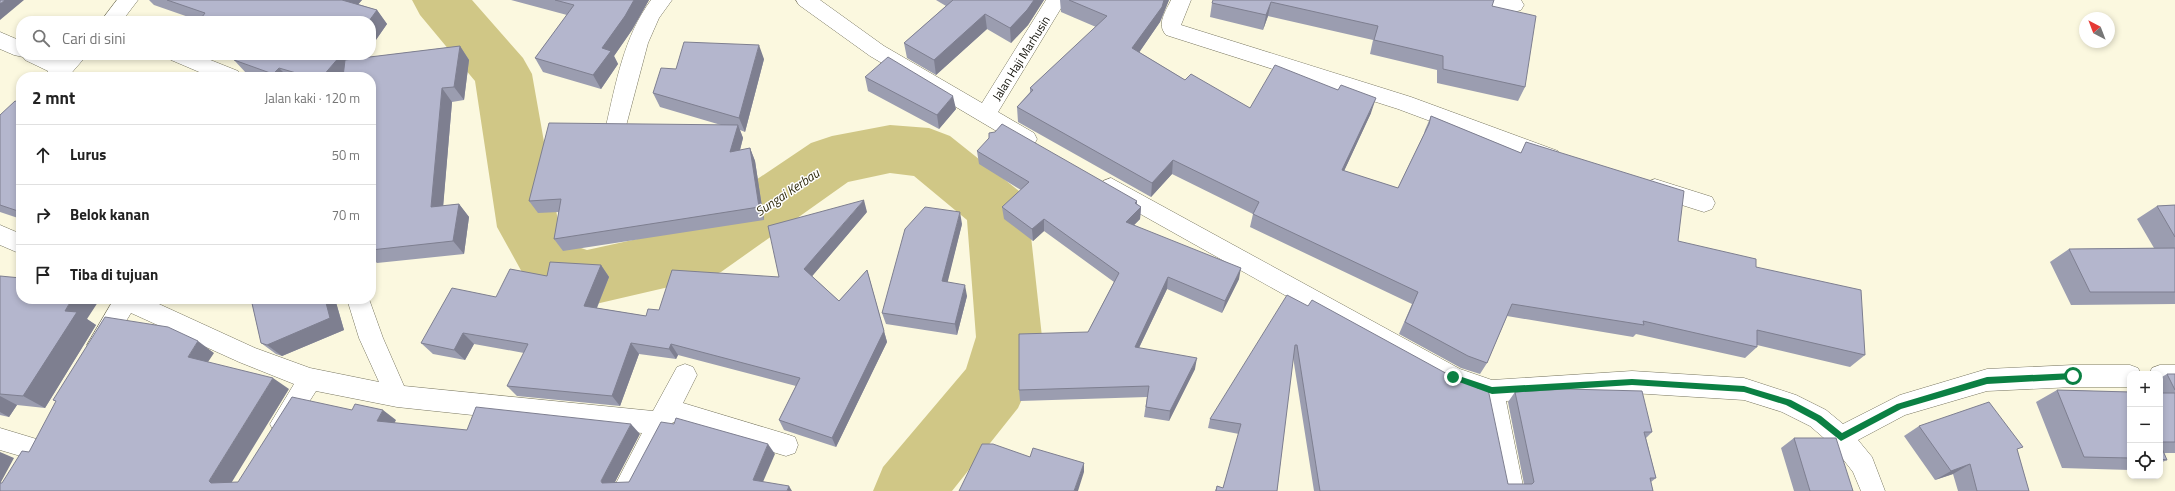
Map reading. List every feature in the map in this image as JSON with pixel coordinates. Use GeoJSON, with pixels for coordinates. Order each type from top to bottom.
{"type":"FeatureCollection","features":[{"type":"Feature","properties":{"kind":"street"},"geometry":{"type":"LineString","coordinates":[[115,16],[128,0]]}},
{"type":"Feature","properties":{"kind":"street"},"geometry":{"type":"LineString","coordinates":[[616,126],[631,61],[644,29],[662,0]]}},
{"type":"Feature","properties":{"kind":"street"},"geometry":{"type":"LineString","coordinates":[[806,0],[877,51],[1047,150]]}},
{"type":"Feature","properties":{"kind":"street","name":"Jalan Haji Marhusin"},"geometry":{"type":"LineString","coordinates":[[985,115],[1056,0]]}},
{"type":"Feature","properties":{"kind":"street"},"geometry":{"type":"LineString","coordinates":[[1181,0],[1171,22],[1171,28],[1173,30],[1404,103],[1570,162]]}},
{"type":"Feature","properties":{"kind":"street"},"geometry":{"type":"LineString","coordinates":[[1494,0],[1514,5]]}},
{"type":"Feature","properties":{"kind":"street"},"geometry":{"type":"LineString","coordinates":[[0,40],[16,48]]}},
{"type":"Feature","properties":{"kind":"street"},"geometry":{"type":"LineString","coordinates":[[40,60],[58,72]]}},
{"type":"Feature","properties":{"kind":"street"},"geometry":{"type":"LineString","coordinates":[[60,72],[72,60]]}},
{"type":"Feature","properties":{"kind":"street"},"geometry":{"type":"LineString","coordinates":[[190,60],[219,72]]}},
{"type":"Feature","properties":{"kind":"street"},"geometry":{"type":"LineString","coordinates":[[1094,178],[1279,282],[1453,377],[1492,391],[1632,382],[1744,389],[1788,403],[1818,418],[1841,437],[1863,465],[1873,491]]}},
{"type":"Feature","properties":{"kind":"street"},"geometry":{"type":"LineString","coordinates":[[1637,183],[1704,203]]}},
{"type":"Feature","properties":{"kind":"street"},"geometry":{"type":"LineString","coordinates":[[0,234],[16,242]]}},
{"type":"Feature","properties":{"kind":"street"},"geometry":{"type":"LineString","coordinates":[[87,365],[124,304]]}},
{"type":"Feature","properties":{"kind":"street"},"geometry":{"type":"LineString","coordinates":[[135,304],[247,355],[310,379],[397,396],[662,416],[786,445]]}},
{"type":"Feature","properties":{"kind":"street"},"geometry":{"type":"LineString","coordinates":[[360,304],[371,338],[397,396]]}},
{"type":"Feature","properties":{"kind":"street"},"geometry":{"type":"LineString","coordinates":[[624,491],[662,416],[685,376]]}},
{"type":"Feature","properties":{"kind":"street"},"geometry":{"type":"LineString","coordinates":[[1841,437],[1900,406],[1987,380],[2073,376],[2127,376]]}},
{"type":"Feature","properties":{"kind":"street"},"geometry":{"type":"LineString","coordinates":[[2163,376],[2175,376]]}},
{"type":"Feature","properties":{"kind":"street"},"geometry":{"type":"LineString","coordinates":[[269,445],[310,379]]}},
{"type":"Feature","properties":{"kind":"street"},"geometry":{"type":"LineString","coordinates":[[1492,391],[1512,491]]}},
{"type":"Feature","properties":{"kind":"street"},"geometry":{"type":"LineString","coordinates":[[0,439],[40,440],[23,470]]}},
{"type":"Feature","properties":{"kind":"building"},"geometry":{"type":"Polygon","coordinates":[[[167,0],[342,0],[377,10],[373,16],[203,16],[205,13],[167,0]]]}},
{"type":"Feature","properties":{"kind":"building"},"geometry":{"type":"Polygon","coordinates":[[[555,0],[634,0],[625,16],[602,48],[611,51],[593,75],[535,58],[574,5],[555,0]]]}},
{"type":"Feature","properties":{"kind":"building"},"geometry":{"type":"Polygon","coordinates":[[[953,0],[1034,0],[1010,28],[985,14],[934,60],[904,43],[953,0]]]}},
{"type":"Feature","properties":{"kind":"building"},"geometry":{"type":"Polygon","coordinates":[[[1069,0],[1164,0],[1162,7],[1132,48],[1185,80],[1191,74],[1250,108],[1275,65],[1338,90],[1341,85],[1376,98],[1342,170],[1398,188],[1429,124],[1431,116],[1521,153],[1526,142],[1684,191],[1678,241],[1756,259],[1756,267],[1861,290],[1865,355],[1757,330],[1757,347],[1643,321],[1644,325],[1512,304],[1487,363],[1468,356],[1405,322],[1418,292],[1253,214],[1259,202],[1173,160],[1152,183],[1017,107],[1033,90],[1030,88],[1107,16],[1069,0]]]}},
{"type":"Feature","properties":{"kind":"building"},"geometry":{"type":"Polygon","coordinates":[[[1213,0],[1494,0],[1492,6],[1536,16],[1525,87],[1443,69],[1443,56],[1374,40],[1378,26],[1271,2],[1266,15],[1212,3],[1213,0]]]}},
{"type":"Feature","properties":{"kind":"building"},"geometry":{"type":"Polygon","coordinates":[[[684,42],[759,45],[739,118],[653,93],[661,68],[676,69],[684,42]]]}},
{"type":"Feature","properties":{"kind":"building"},"geometry":{"type":"Polygon","coordinates":[[[460,46],[454,87],[442,88],[431,207],[459,204],[453,241],[376,249],[376,72],[344,72],[345,60],[376,60],[376,56],[460,46]]]}},
{"type":"Feature","properties":{"kind":"building"},"geometry":{"type":"Polygon","coordinates":[[[888,57],[953,96],[937,115],[865,77],[888,57]]]}},
{"type":"Feature","properties":{"kind":"building"},"geometry":{"type":"Polygon","coordinates":[[[234,60],[337,60],[326,72],[293,72],[279,68],[275,72],[267,72],[234,60]]]}},
{"type":"Feature","properties":{"kind":"building"},"geometry":{"type":"Polygon","coordinates":[[[16,101],[16,210],[0,205],[0,115],[16,101]]]}},
{"type":"Feature","properties":{"kind":"building"},"geometry":{"type":"Polygon","coordinates":[[[549,123],[738,125],[730,152],[750,148],[759,207],[554,239],[561,199],[529,201],[549,123]]]}},
{"type":"Feature","properties":{"kind":"building"},"geometry":{"type":"Polygon","coordinates":[[[1002,124],[1137,201],[1135,203],[1141,207],[1126,222],[1241,268],[1225,301],[1168,277],[1135,347],[1197,358],[1170,411],[1146,407],[1149,386],[1019,390],[1019,334],[1088,332],[1119,273],[1044,219],[1032,229],[1002,207],[1029,182],[977,151],[989,138],[989,133],[995,132],[1002,124]]]}},
{"type":"Feature","properties":{"kind":"building"},"geometry":{"type":"Polygon","coordinates":[[[864,200],[804,269],[839,301],[867,270],[884,331],[832,438],[779,420],[800,378],[671,344],[669,349],[631,343],[612,396],[507,386],[528,344],[463,333],[454,350],[421,343],[452,288],[496,297],[510,269],[547,276],[550,262],[601,265],[584,306],[646,316],[648,309],[659,310],[672,270],[779,277],[768,226],[864,200]]]}},
{"type":"Feature","properties":{"kind":"building"},"geometry":{"type":"Polygon","coordinates":[[[2175,205],[2175,237],[2157,206],[2175,205]]]}},
{"type":"Feature","properties":{"kind":"building"},"geometry":{"type":"Polygon","coordinates":[[[925,207],[960,212],[942,281],[965,285],[955,324],[882,313],[905,229],[925,207]]]}},
{"type":"Feature","properties":{"kind":"building"},"geometry":{"type":"Polygon","coordinates":[[[2175,248],[2175,292],[2090,292],[2069,249],[2175,248]]]}},
{"type":"Feature","properties":{"kind":"building"},"geometry":{"type":"Polygon","coordinates":[[[0,276],[16,278],[16,304],[69,304],[65,311],[77,312],[23,396],[0,394],[0,276]]]}},
{"type":"Feature","properties":{"kind":"building"},"geometry":{"type":"Polygon","coordinates":[[[1287,295],[1308,306],[1312,300],[1451,376],[1478,386],[1477,388],[1488,389],[1508,484],[1532,484],[1534,482],[1515,392],[1566,389],[1642,391],[1652,432],[1644,432],[1656,478],[1650,478],[1653,491],[1320,491],[1297,345],[1295,345],[1277,491],[1216,491],[1217,486],[1223,488],[1241,424],[1210,419],[1287,295]]]}},
{"type":"Feature","properties":{"kind":"building"},"geometry":{"type":"Polygon","coordinates":[[[252,304],[326,304],[330,318],[267,345],[261,343],[252,304]]]}},
{"type":"Feature","properties":{"kind":"building"},"geometry":{"type":"Polygon","coordinates":[[[105,317],[168,327],[198,341],[188,357],[273,378],[209,481],[211,483],[238,482],[292,397],[352,410],[355,404],[383,410],[377,421],[467,430],[476,407],[631,424],[601,481],[602,483],[629,482],[661,422],[674,424],[676,418],[768,444],[753,480],[789,486],[787,491],[0,491],[0,483],[2,483],[22,451],[29,452],[56,401],[53,400],[105,317]]]}},
{"type":"Feature","properties":{"kind":"building"},"geometry":{"type":"Polygon","coordinates":[[[2167,374],[2175,374],[2175,390],[2167,374]]]}},
{"type":"Feature","properties":{"kind":"building"},"geometry":{"type":"Polygon","coordinates":[[[2057,390],[2127,392],[2127,458],[2084,457],[2057,390]]]}},
{"type":"Feature","properties":{"kind":"building"},"geometry":{"type":"Polygon","coordinates":[[[2163,393],[2175,393],[2175,442],[2163,442],[2163,393]]]}},
{"type":"Feature","properties":{"kind":"building"},"geometry":{"type":"Polygon","coordinates":[[[1989,402],[2023,447],[2017,449],[2029,491],[1977,491],[1970,464],[1951,471],[1919,426],[1989,402]]]}},
{"type":"Feature","properties":{"kind":"building"},"geometry":{"type":"Polygon","coordinates":[[[1794,438],[1836,438],[1853,491],[1810,491],[1794,438]]]}},
{"type":"Feature","properties":{"kind":"building"},"geometry":{"type":"Polygon","coordinates":[[[982,444],[993,444],[1030,457],[1033,448],[1084,463],[1074,491],[959,491],[982,444]]]}},
{"type":"Feature","properties":{"kind":"building"},"geometry":{"type":"Polygon","coordinates":[[[2163,451],[2167,460],[2163,459],[2163,451]]]}},
{"type":"Feature","properties":{"kind":"waterway","name":"Sungai Kerbau"},"geometry":{"type":"LineString","coordinates":[[440,0],[503,74],[528,227],[550,264],[587,278],[699,253],[832,161],[890,149],[929,153],[997,209],[1009,337],[994,386],[908,491]]}},
{"type":"Feature","properties":{"kind":"route"},"geometry":{"type":"LineString","coordinates":[[1453,377],[1492,391],[1632,382],[1744,389],[1788,403],[1818,418],[1841,437],[1900,406],[1987,380],[2073,376]]}}]}
